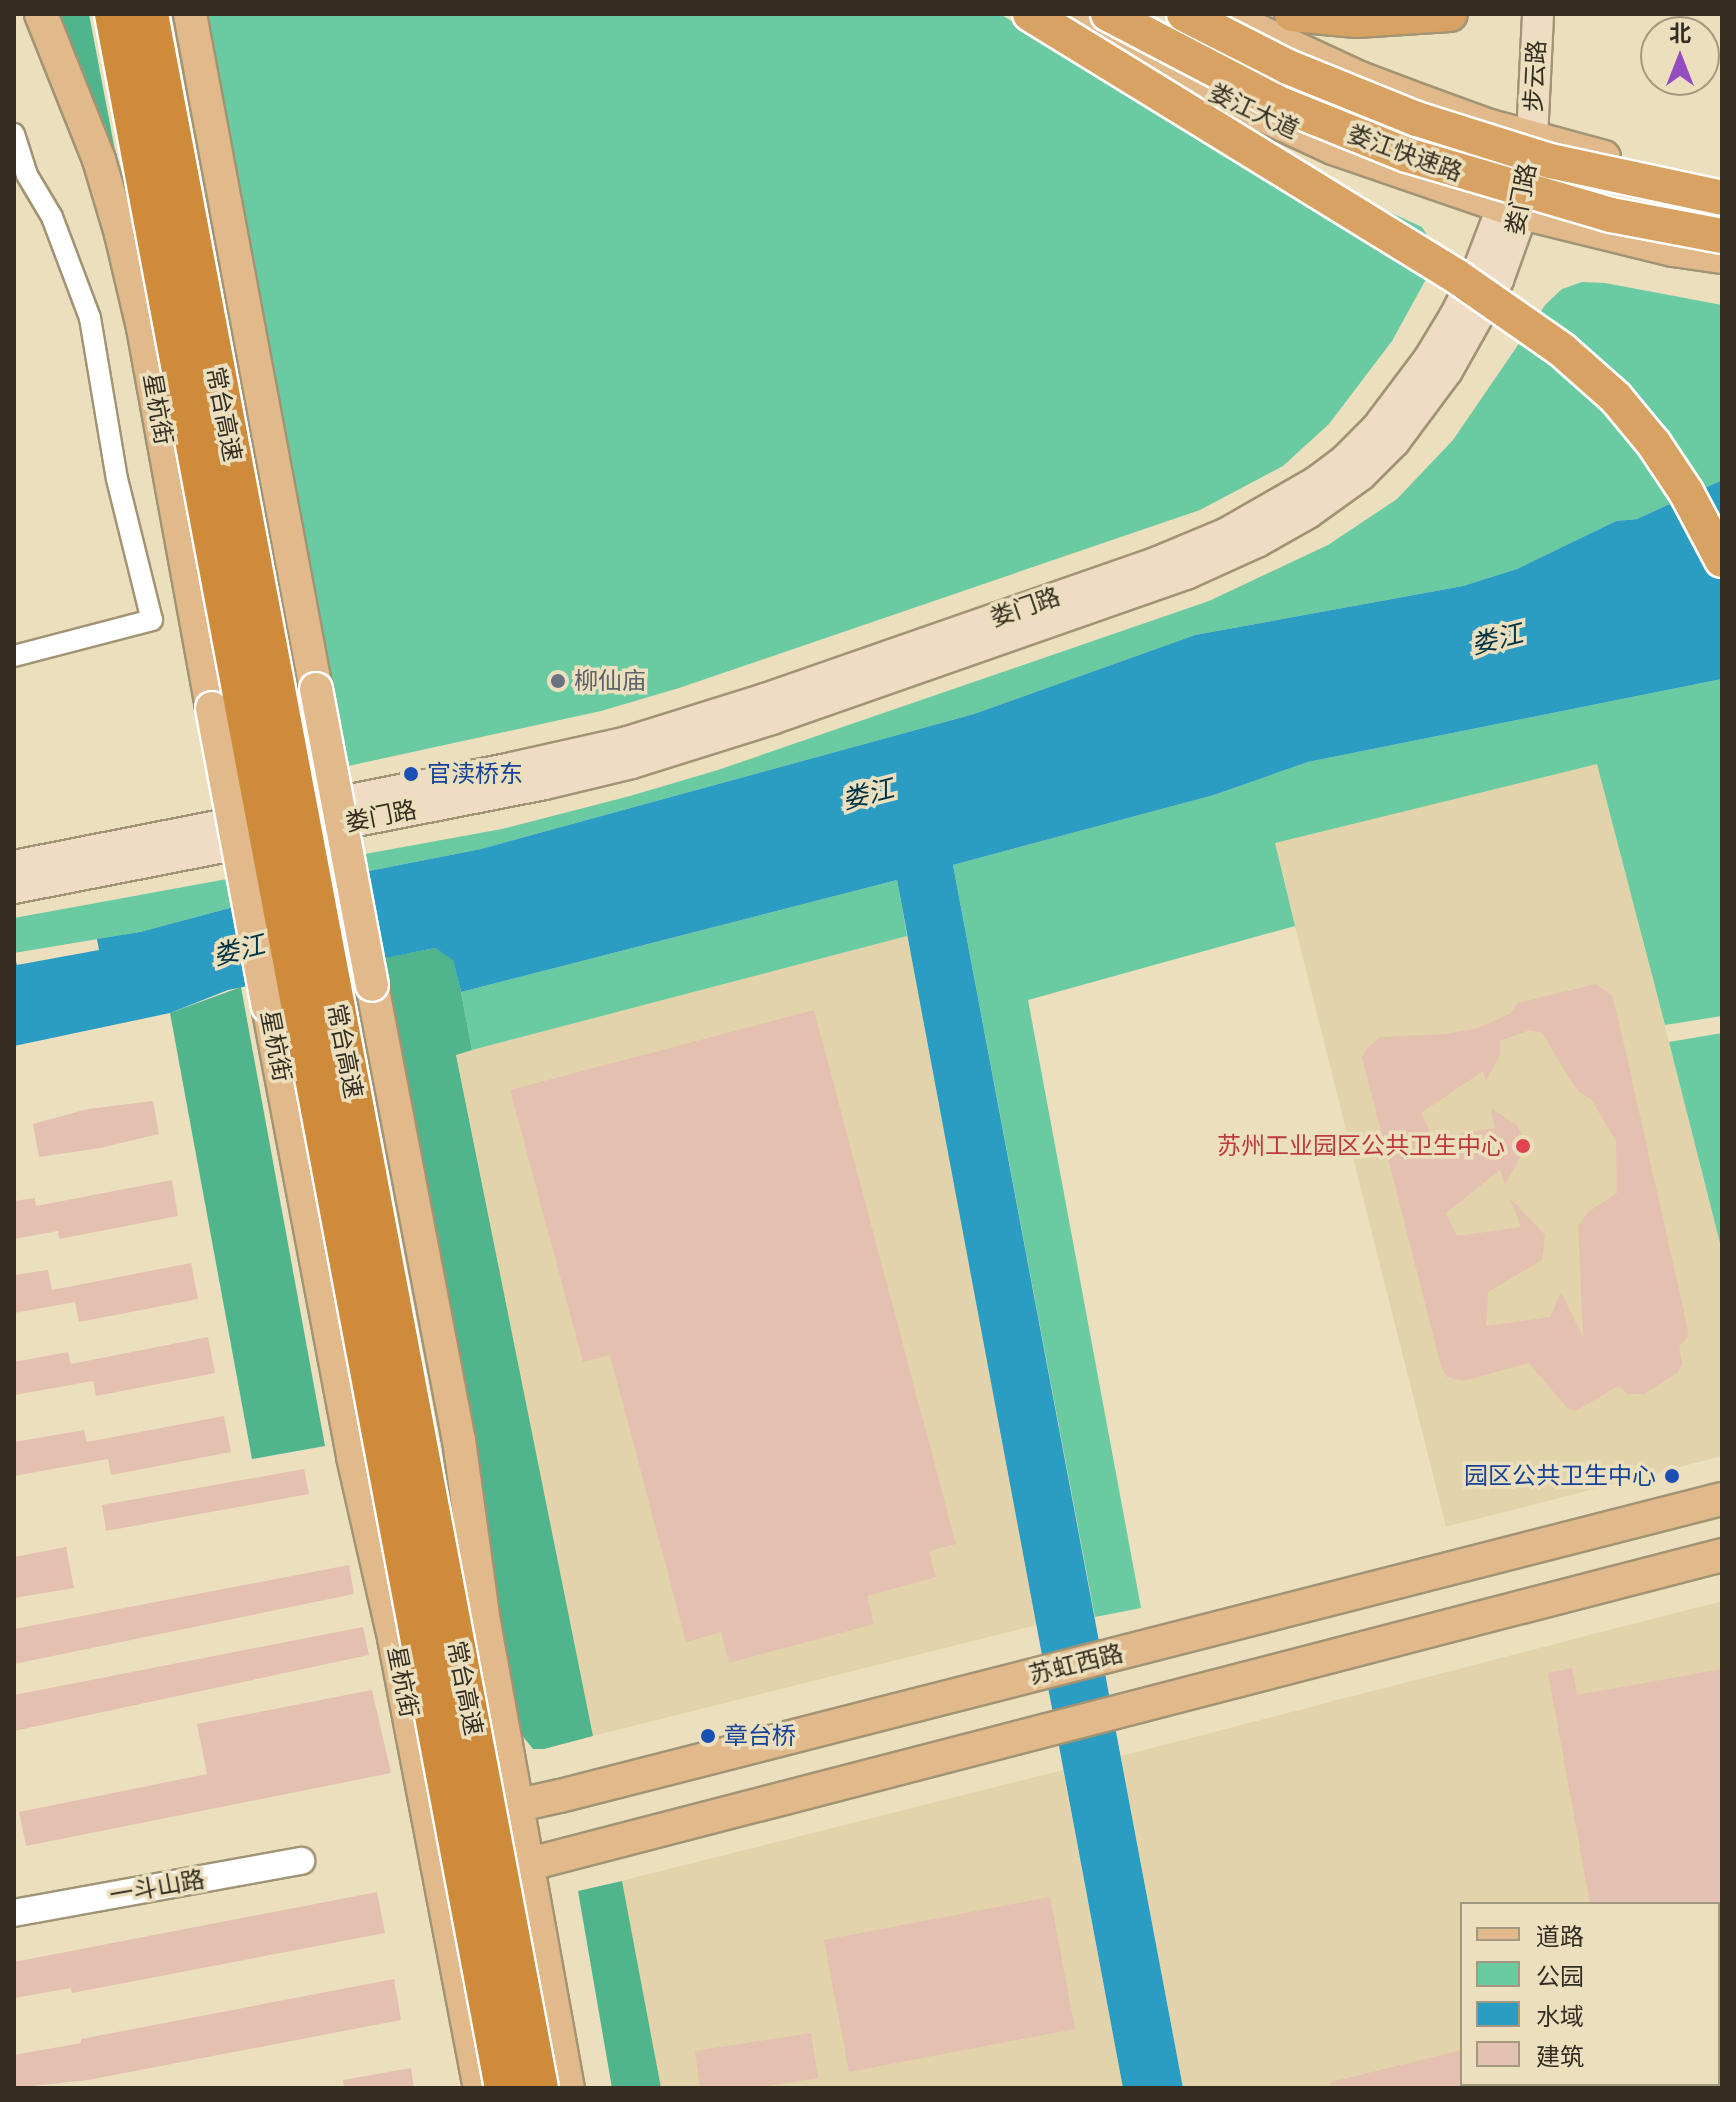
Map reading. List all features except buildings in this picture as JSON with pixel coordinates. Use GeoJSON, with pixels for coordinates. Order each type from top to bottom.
{"type":"FeatureCollection","features":[{"type":"Feature","properties":{"kind":"highway","name":"常台高速"},"geometry":{"type":"LineString","coordinates":[[114,14],[504,2088]]}},
{"type":"Feature","properties":{"kind":"highway","name":"常台高速"},"geometry":{"type":"LineString","coordinates":[[149,14],[539,2088]]}},
{"type":"Feature","properties":{"kind":"highway"},"geometry":{"type":"LineString","coordinates":[[1030,14],[1456,276],[1562,350],[1616,398],[1654,444],[1722,560]]}},
{"type":"Feature","properties":{"kind":"highway","name":"娄江快速路"},"geometry":{"type":"LineString","coordinates":[[1108,14],[1278,103],[1407,155],[1611,215],[1722,236]]}},
{"type":"Feature","properties":{"kind":"highway","name":"娄江快速路"},"geometry":{"type":"LineString","coordinates":[[1184,14],[1288,67],[1417,119],[1550,161],[1722,198]]}},
{"type":"Feature","properties":{"kind":"highway"},"geometry":{"type":"LineString","coordinates":[[1292,14],[1357,20],[1450,14]]}},
{"type":"Feature","properties":{"kind":"main road","name":"星杭街"},"geometry":{"type":"LineString","coordinates":[[41,14],[99,160],[121,234],[143,328],[351,1443],[394,1638],[480,2088]]}},
{"type":"Feature","properties":{"kind":"main road"},"geometry":{"type":"LineString","coordinates":[[190,14],[456,1428],[484,1622],[568,2088]]}},
{"type":"Feature","properties":{"kind":"main road","name":"娄江大道"},"geometry":{"type":"LineString","coordinates":[[1075,14],[1210,91],[1269,120],[1387,168],[1512,209],[1659,247],[1722,257]]}},
{"type":"Feature","properties":{"kind":"main road"},"geometry":{"type":"LineString","coordinates":[[1222,14],[1360,78],[1532,138],[1623,162],[1722,181]]}},
{"type":"Feature","properties":{"kind":"main road","name":"步云路"},"geometry":{"type":"LineString","coordinates":[[1532,138],[1538,14]]}},
{"type":"Feature","properties":{"kind":"main road","name":"娄门路"},"geometry":{"type":"LineString","coordinates":[[14,888],[545,784],[632,763],[772,719],[1209,565],[1257,542],[1328,500],[1361,475],[1394,442],[1447,371],[1498,280],[1512,209],[1532,138]]}},
{"type":"Feature","properties":{"kind":"main road","name":"娄门路"},"geometry":{"type":"LineString","coordinates":[[14,866],[541,762],[627,742],[765,699],[1200,545],[1246,523],[1316,482],[1377,428],[1429,359],[1512,209]]}},
{"type":"Feature","properties":{"kind":"main road","name":"苏虹西路"},"geometry":{"type":"LineString","coordinates":[[430,1825],[516,1807],[1722,1499]]}},
{"type":"Feature","properties":{"kind":"main road"},"geometry":{"type":"LineString","coordinates":[[441,1883],[526,1865],[1722,1555]]}},
{"type":"Feature","properties":{"kind":"street"},"geometry":{"type":"LineString","coordinates":[[14,134],[27,175],[52,217],[90,318],[117,479],[152,620],[14,656]]}},
{"type":"Feature","properties":{"kind":"street","name":"一斗山路"},"geometry":{"type":"LineString","coordinates":[[14,1913],[301,1861]]}},
{"type":"Feature","properties":{"kind":"shaded area","name":"苏州工业园区公共卫生中心"},"geometry":{"type":"Polygon","coordinates":[[[1598,763],[1722,1251],[1722,1456],[1446,1527],[1274,843],[1598,763]]]}},
{"type":"Feature","properties":{"kind":"shaded area"},"geometry":{"type":"Polygon","coordinates":[[[907,936],[1053,1621],[593,1736],[456,1054],[907,936]]]}},
{"type":"Feature","properties":{"kind":"shaded area"},"geometry":{"type":"Polygon","coordinates":[[[1722,1601],[1722,2088],[1183,2088],[1121,1756],[1722,1601]]]}},
{"type":"Feature","properties":{"kind":"shaded area"},"geometry":{"type":"Polygon","coordinates":[[[1063,1770],[1123,2088],[661,2088],[622,1881],[1063,1770]]]}},
{"type":"Feature","properties":{"kind":"green space"},"geometry":{"type":"Polygon","coordinates":[[[49,14],[89,14],[124,198],[49,14]]]}},
{"type":"Feature","properties":{"kind":"green space"},"geometry":{"type":"Polygon","coordinates":[[[206,14],[1000,14],[1127,92],[1422,227],[1434,246],[1430,272],[1392,341],[1329,424],[1283,466],[1200,510],[679,688],[601,711],[348,766],[206,14]]]}},
{"type":"Feature","properties":{"kind":"green space"},"geometry":{"type":"Polygon","coordinates":[[[1582,282],[1605,283],[1722,305],[1722,480],[1637,519],[1616,521],[1517,569],[1463,586],[1195,635],[974,714],[481,849],[369,871],[140,932],[14,953],[14,918],[502,829],[630,796],[718,770],[1209,601],[1328,545],[1397,499],[1453,440],[1546,304],[1562,289],[1582,282]]]}},
{"type":"Feature","properties":{"kind":"green space"},"geometry":{"type":"Polygon","coordinates":[[[1722,679],[1722,1016],[1665,1025],[1597,764],[1275,843],[1295,926],[1028,1000],[1141,1608],[1095,1617],[953,865],[1214,795],[1308,762],[1722,679]]]}},
{"type":"Feature","properties":{"kind":"green space"},"geometry":{"type":"Polygon","coordinates":[[[897,880],[907,936],[472,1050],[461,992],[897,880]]]}},
{"type":"Feature","properties":{"kind":"green space"},"geometry":{"type":"Polygon","coordinates":[[[435,948],[453,959],[461,992],[472,1050],[456,1055],[593,1736],[544,1749],[533,1749],[521,1734],[384,958],[435,948]]]}},
{"type":"Feature","properties":{"kind":"green space"},"geometry":{"type":"Polygon","coordinates":[[[241,987],[325,1446],[252,1459],[170,1013],[241,987]]]}},
{"type":"Feature","properties":{"kind":"green space"},"geometry":{"type":"Polygon","coordinates":[[[1722,1033],[1722,1251],[1669,1042],[1722,1033]]]}},
{"type":"Feature","properties":{"kind":"green space"},"geometry":{"type":"Polygon","coordinates":[[[622,1881],[661,2088],[612,2088],[578,1891],[622,1881]]]}},
{"type":"Feature","properties":{"kind":"water","name":"娄江"},"geometry":{"type":"Polygon","coordinates":[[[1722,480],[1722,679],[1308,762],[1214,795],[953,865],[1183,2088],[1123,2088],[897,880],[461,992],[453,960],[435,948],[228,990],[170,1013],[14,1046],[14,953],[17,965],[99,950],[97,939],[140,932],[369,871],[481,849],[974,714],[1195,635],[1463,586],[1517,569],[1616,521],[1637,519],[1722,480]]]}},
{"type":"Feature","properties":{"kind":"place","name":"柳仙庙"},"geometry":{"type":"Point","coordinates":[558,681]}},
{"type":"Feature","properties":{"kind":"place","name":"官渎桥东"},"geometry":{"type":"Point","coordinates":[411,774]}},
{"type":"Feature","properties":{"kind":"place","name":"苏州工业园区公共卫生中心"},"geometry":{"type":"Point","coordinates":[1523,1146]}},
{"type":"Feature","properties":{"kind":"place","name":"园区公共卫生中心"},"geometry":{"type":"Point","coordinates":[1672,1476]}},
{"type":"Feature","properties":{"kind":"place","name":"章台桥"},"geometry":{"type":"Point","coordinates":[708,1736]}}]}
